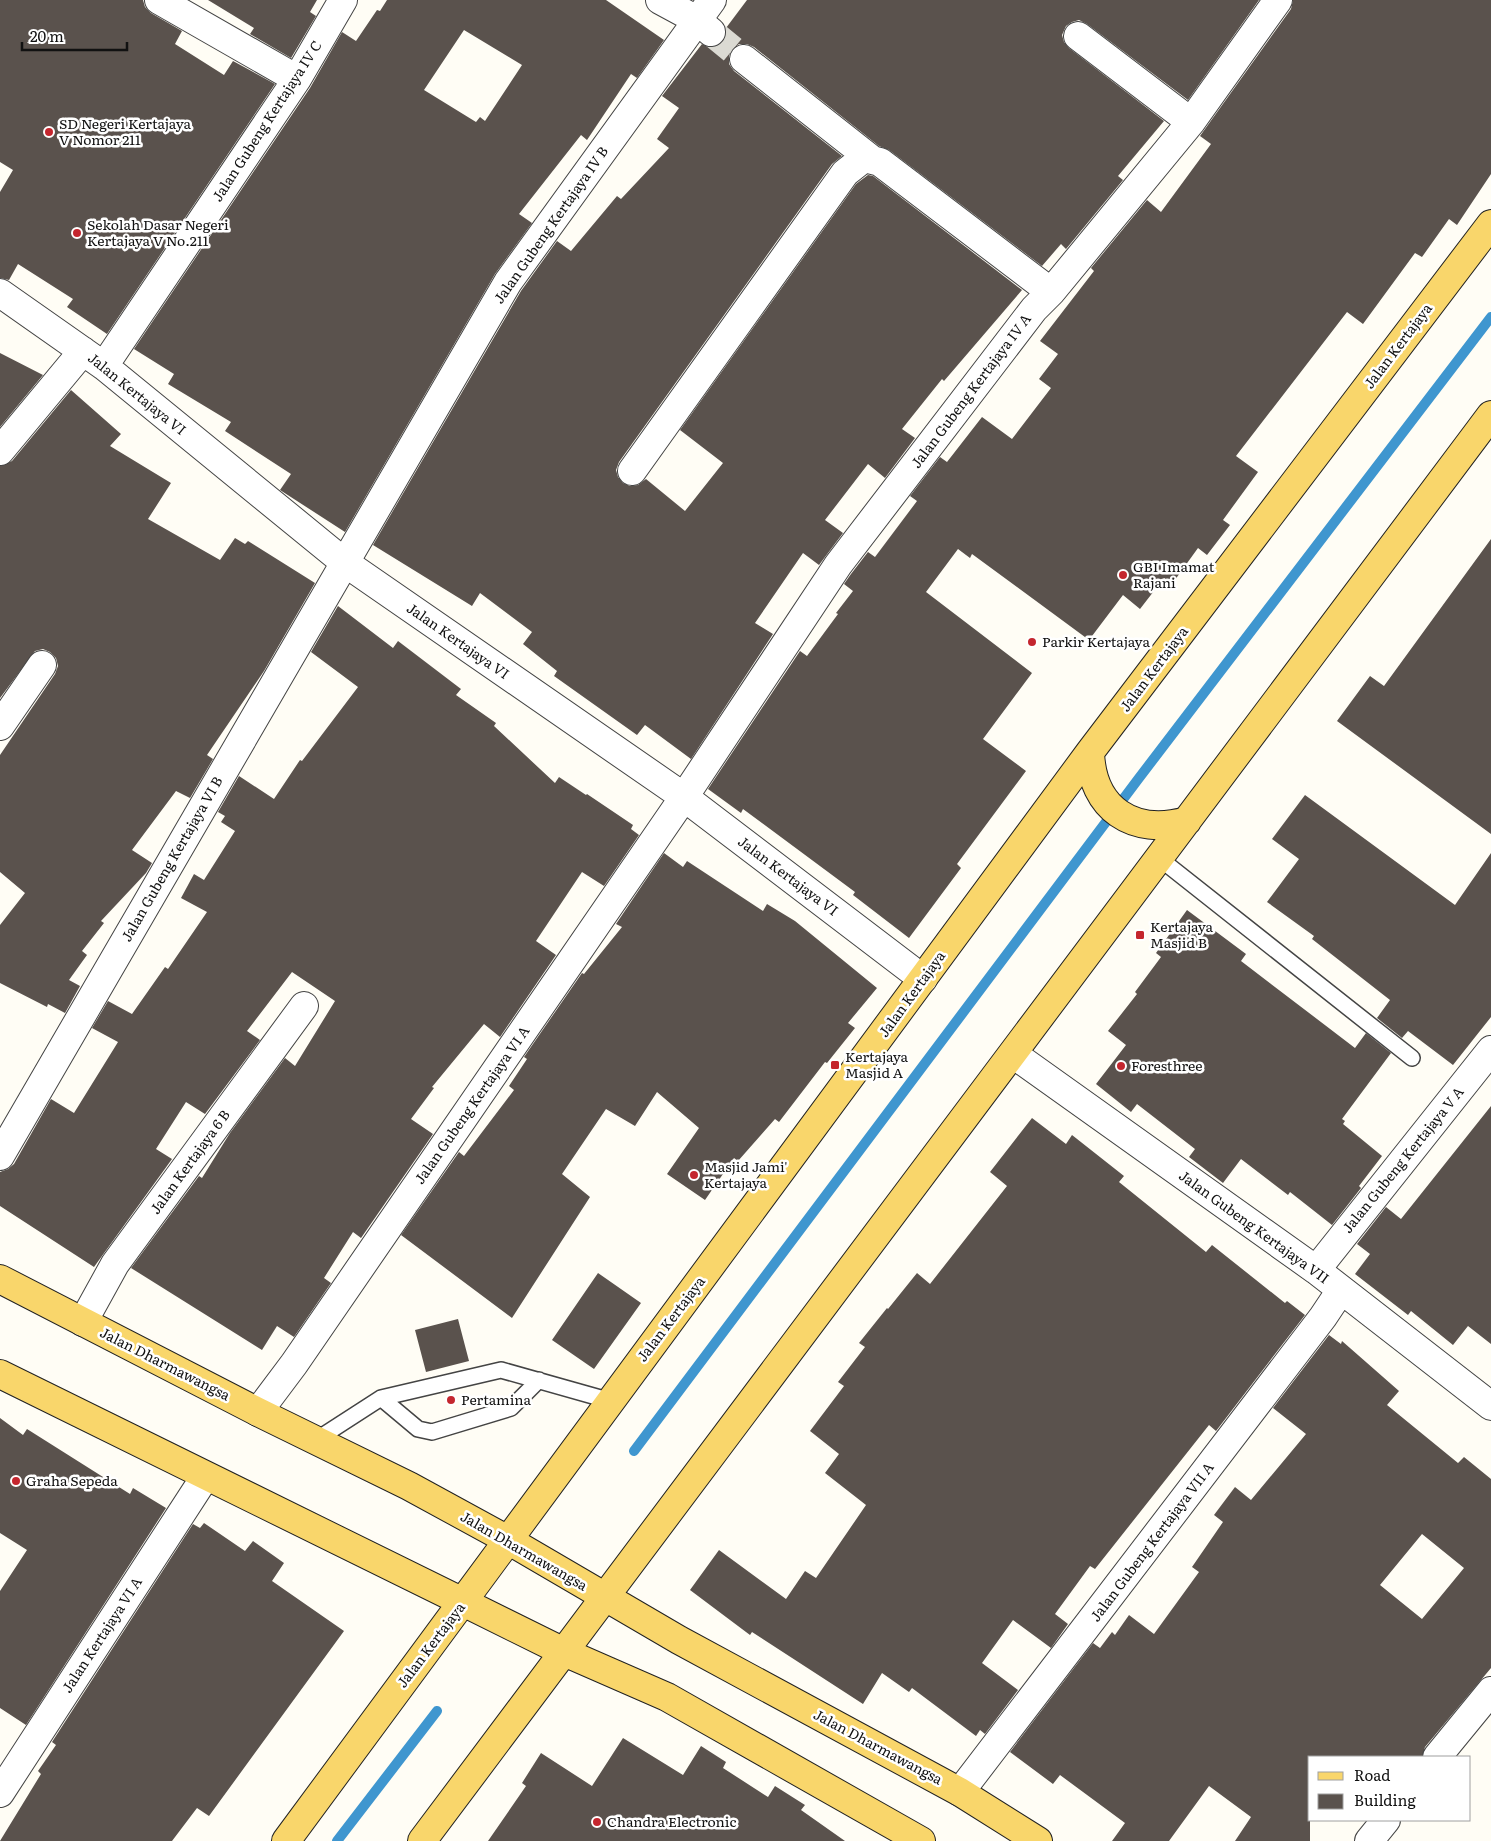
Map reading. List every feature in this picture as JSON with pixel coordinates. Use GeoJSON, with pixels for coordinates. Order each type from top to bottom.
{"type":"FeatureCollection","features":[{"type":"Feature","properties":{"kind":"main road","name":"Jalan Kertajaya"},"geometry":{"type":"LineString","coordinates":[[286,1841],[1090,752],[1491,224]]}},
{"type":"Feature","properties":{"kind":"main road"},"geometry":{"type":"LineString","coordinates":[[422,1841],[1491,415]]}},
{"type":"Feature","properties":{"kind":"main road"},"geometry":{"type":"LineString","coordinates":[[1090,752],[1091,770],[1096,787],[1106,802],[1119,814],[1135,822],[1152,827],[1170,826],[1186,822]]}},
{"type":"Feature","properties":{"kind":"main road","name":"Jalan Dharmawangsa"},"geometry":{"type":"LineString","coordinates":[[0,1279],[258,1412],[409,1486],[508,1540],[605,1598],[960,1792],[1038,1841]]}},
{"type":"Feature","properties":{"kind":"main road"},"geometry":{"type":"LineString","coordinates":[[0,1374],[205,1477],[564,1652],[667,1697],[911,1838]]}},
{"type":"Feature","properties":{"kind":"street"},"geometry":{"type":"LineString","coordinates":[[159,0],[297,79]]}},
{"type":"Feature","properties":{"kind":"street","name":"Jalan Gubeng Kertajaya IV C"},"geometry":{"type":"LineString","coordinates":[[0,451],[94,359],[297,79],[343,0]]}},
{"type":"Feature","properties":{"kind":"street"},"geometry":{"type":"LineString","coordinates":[[660,0],[706,17]]}},
{"type":"Feature","properties":{"kind":"street","name":"Jalan Gubeng Kertajaya IV A"},"geometry":{"type":"LineString","coordinates":[[684,797],[838,565],[1034,309],[1051,292],[1191,122],[1278,0]]}},
{"type":"Feature","properties":{"kind":"street","name":"Jalan Gubeng Kertajaya IV B"},"geometry":{"type":"LineString","coordinates":[[344,562],[508,282],[706,17]]}},
{"type":"Feature","properties":{"kind":"street"},"geometry":{"type":"LineString","coordinates":[[1078,36],[1191,122]]}},
{"type":"Feature","properties":{"kind":"street"},"geometry":{"type":"LineString","coordinates":[[744,60],[871,159]]}},
{"type":"Feature","properties":{"kind":"street"},"geometry":{"type":"LineString","coordinates":[[632,471],[845,173],[864,158],[880,162],[1051,292]]}},
{"type":"Feature","properties":{"kind":"street","name":"Jalan Kertajaya VI"},"geometry":{"type":"LineString","coordinates":[[0,293],[94,359],[344,562],[684,797],[923,979]]}},
{"type":"Feature","properties":{"kind":"street","name":"Jalan Gubeng Kertajaya VI B"},"geometry":{"type":"LineString","coordinates":[[0,1156],[344,562]]}},
{"type":"Feature","properties":{"kind":"street"},"geometry":{"type":"LineString","coordinates":[[0,726],[42,665]]}},
{"type":"Feature","properties":{"kind":"street","name":"Jalan Gubeng Kertajaya VI A"},"geometry":{"type":"LineString","coordinates":[[258,1412],[294,1364],[684,797]]}},
{"type":"Feature","properties":{"kind":"street","name":"Jalan Kertajaya 6 B"},"geometry":{"type":"LineString","coordinates":[[83,1322],[115,1264],[304,1006]]}},
{"type":"Feature","properties":{"kind":"street","name":"Jalan Gubeng Kertajaya VII"},"geometry":{"type":"LineString","coordinates":[[1012,1054],[1316,1270],[1491,1406]]}},
{"type":"Feature","properties":{"kind":"street","name":"Jalan Gubeng Kertajaya V A"},"geometry":{"type":"LineString","coordinates":[[1316,1270],[1487,1063]]}},
{"type":"Feature","properties":{"kind":"street","name":"Jalan Gubeng Kertajaya VII A"},"geometry":{"type":"LineString","coordinates":[[960,1792],[1323,1317],[1341,1290]]}},
{"type":"Feature","properties":{"kind":"street","name":"Jalan Kertajaya VI A"},"geometry":{"type":"LineString","coordinates":[[0,1793],[205,1477]]}},
{"type":"Feature","properties":{"kind":"street"},"geometry":{"type":"LineString","coordinates":[[1438,1756],[1491,1690]]}},
{"type":"Feature","properties":{"kind":"street"},"geometry":{"type":"LineString","coordinates":[[1369,1841],[1385,1821]]}},
{"type":"Feature","properties":{"kind":"lane"},"geometry":{"type":"LineString","coordinates":[[1159,858],[1412,1058]]}},
{"type":"Feature","properties":{"kind":"lane"},"geometry":{"type":"LineString","coordinates":[[316,1440],[381,1398],[501,1370],[611,1401]]}},
{"type":"Feature","properties":{"kind":"lane"},"geometry":{"type":"LineString","coordinates":[[381,1398],[418,1429],[432,1432],[512,1408],[539,1380]]}},
{"type":"Feature","properties":{"kind":"building"},"geometry":{"type":"Polygon","coordinates":[[[0,0],[143,0],[145,7],[151,13],[182,31],[175,44],[224,75],[233,61],[275,84],[107,334],[67,307],[73,299],[18,264],[9,280],[0,278],[0,192],[13,170],[0,162],[0,0]]]}},
{"type":"Feature","properties":{"kind":"building"},"geometry":{"type":"Polygon","coordinates":[[[208,0],[317,0],[310,12],[316,16],[291,58],[250,34],[254,28],[208,0]]]}},
{"type":"Feature","properties":{"kind":"building"},"geometry":{"type":"Polygon","coordinates":[[[387,0],[606,0],[664,40],[637,78],[631,74],[587,140],[581,135],[519,214],[532,223],[495,274],[345,532],[280,490],[291,474],[225,431],[231,422],[168,384],[174,374],[134,349],[310,88],[342,32],[356,41],[377,10],[380,11],[387,0]],[[464,30],[424,90],[476,122],[480,117],[485,121],[522,65],[464,30]]]}},
{"type":"Feature","properties":{"kind":"building"},"geometry":{"type":"Polygon","coordinates":[[[747,0],[1259,0],[1188,100],[1087,24],[1079,20],[1066,26],[1062,35],[1064,42],[1069,48],[1164,121],[1118,176],[1123,180],[1066,249],[1061,244],[1042,266],[889,150],[879,146],[754,47],[747,44],[739,44],[731,50],[729,64],[734,71],[842,156],[832,164],[619,462],[616,470],[618,477],[623,483],[630,486],[638,485],[646,479],[685,511],[723,463],[680,430],[856,184],[868,175],[873,176],[1022,290],[944,381],[942,379],[902,429],[915,438],[885,478],[868,464],[825,520],[843,533],[819,565],[803,553],[755,623],[773,634],[691,759],[645,725],[637,735],[554,676],[557,671],[523,644],[532,632],[480,593],[472,606],[373,545],[521,291],[557,241],[571,251],[617,196],[621,199],[669,148],[657,139],[679,108],[662,96],[702,44],[716,47],[722,42],[726,35],[726,28],[747,0]]]}},
{"type":"Feature","properties":{"kind":"building"},"geometry":{"type":"Polygon","coordinates":[[[1293,0],[1491,0],[1491,174],[1457,225],[1449,219],[1422,257],[1415,253],[1363,324],[1347,312],[1236,456],[1258,472],[1223,520],[1230,525],[1207,555],[1198,548],[1172,584],[1164,578],[1140,609],[1123,595],[1089,640],[972,554],[970,558],[958,549],[926,592],[1032,673],[983,739],[1026,771],[957,864],[961,868],[909,938],[853,895],[855,892],[743,809],[741,813],[708,789],[800,651],[807,656],[838,614],[836,613],[853,591],[844,584],[851,574],[868,552],[875,557],[917,501],[910,496],[940,457],[947,462],[982,417],[1012,439],[1051,388],[1039,379],[1058,354],[1040,341],[1094,271],[1091,268],[1147,200],[1161,212],[1211,144],[1200,136],[1291,9],[1293,0]]]}},
{"type":"Feature","properties":{"kind":"building"},"geometry":{"type":"Polygon","coordinates":[[[0,353],[43,375],[0,427],[0,353]]]}},
{"type":"Feature","properties":{"kind":"building"},"geometry":{"type":"Polygon","coordinates":[[[71,390],[121,434],[110,446],[171,483],[148,519],[220,560],[235,538],[245,544],[248,541],[315,583],[264,671],[207,755],[213,759],[190,798],[176,791],[132,850],[152,863],[146,873],[101,921],[104,923],[82,951],[87,955],[69,980],[80,986],[65,1013],[48,1004],[47,1007],[0,983],[0,925],[25,893],[0,872],[0,755],[55,674],[58,666],[56,658],[50,652],[43,649],[35,651],[0,698],[0,466],[12,461],[71,390]]]}},
{"type":"Feature","properties":{"kind":"building"},"geometry":{"type":"Polygon","coordinates":[[[1491,539],[1491,834],[1337,721],[1370,676],[1384,686],[1491,539]]]}},
{"type":"Feature","properties":{"kind":"building"},"geometry":{"type":"Polygon","coordinates":[[[338,606],[393,648],[398,641],[461,689],[456,695],[496,723],[494,726],[555,783],[559,777],[587,794],[633,825],[631,829],[639,835],[604,886],[582,872],[536,941],[556,955],[500,1037],[484,1024],[432,1087],[434,1088],[411,1119],[433,1134],[361,1238],[353,1232],[324,1278],[331,1283],[294,1337],[277,1326],[262,1350],[131,1268],[199,1176],[202,1178],[230,1133],[285,1058],[295,1066],[335,1001],[292,972],[247,1031],[260,1040],[205,1114],[186,1102],[156,1149],[172,1159],[94,1267],[0,1206],[0,1172],[14,1164],[51,1099],[74,1113],[118,1042],[92,1028],[108,1001],[132,1014],[165,967],[168,969],[207,912],[181,898],[194,874],[204,880],[235,831],[221,822],[225,816],[218,812],[239,776],[274,799],[300,760],[302,761],[358,687],[311,652],[338,606]]]}},
{"type":"Feature","properties":{"kind":"building"},"geometry":{"type":"Polygon","coordinates":[[[1305,795],[1455,905],[1491,853],[1491,1017],[1453,1065],[1408,1031],[1402,1038],[1377,1018],[1390,1000],[1312,939],[1314,936],[1267,902],[1299,859],[1272,839],[1305,795]]]}},
{"type":"Feature","properties":{"kind":"building"},"geometry":{"type":"Polygon","coordinates":[[[664,853],[683,867],[687,861],[763,911],[767,904],[795,921],[877,988],[848,1023],[855,1028],[827,1063],[825,1062],[779,1122],[775,1119],[738,1161],[734,1158],[705,1200],[667,1174],[699,1128],[657,1092],[635,1126],[606,1109],[562,1174],[590,1197],[512,1318],[401,1235],[459,1152],[464,1156],[514,1090],[509,1086],[527,1059],[524,1057],[582,973],[584,974],[622,927],[616,924],[664,853]]]}},
{"type":"Feature","properties":{"kind":"building"},"geometry":{"type":"Polygon","coordinates":[[[1187,910],[1246,954],[1241,961],[1355,1048],[1366,1033],[1391,1053],[1342,1119],[1345,1121],[1343,1124],[1382,1156],[1359,1186],[1361,1188],[1332,1225],[1290,1192],[1288,1195],[1241,1159],[1223,1183],[1189,1157],[1195,1149],[1137,1104],[1131,1112],[1096,1084],[1126,1045],[1108,1031],[1137,994],[1135,992],[1161,957],[1156,953],[1187,910]]]}},
{"type":"Feature","properties":{"kind":"building"},"geometry":{"type":"Polygon","coordinates":[[[1491,1106],[1491,1344],[1468,1326],[1453,1345],[1411,1311],[1408,1315],[1355,1274],[1370,1254],[1357,1244],[1386,1207],[1401,1219],[1491,1106]]]}},
{"type":"Feature","properties":{"kind":"building"},"geometry":{"type":"Polygon","coordinates":[[[1032,1118],[1066,1144],[1072,1135],[1124,1176],[1119,1182],[1206,1252],[1212,1245],[1285,1303],[1287,1301],[1305,1315],[1216,1431],[1209,1425],[1095,1569],[1090,1566],[1055,1614],[1068,1624],[1051,1648],[1013,1620],[982,1663],[1018,1690],[985,1734],[980,1730],[976,1736],[912,1688],[909,1692],[882,1673],[863,1704],[752,1632],[750,1635],[690,1590],[719,1550],[786,1599],[805,1571],[816,1578],[866,1505],[825,1473],[839,1454],[810,1431],[844,1386],[838,1382],[865,1347],[859,1343],[887,1308],[917,1273],[930,1284],[1007,1186],[990,1172],[1032,1118]]]}},
{"type":"Feature","properties":{"kind":"building"},"geometry":{"type":"Polygon","coordinates":[[[598,1273],[641,1303],[594,1369],[552,1340],[598,1273]]]}},
{"type":"Feature","properties":{"kind":"building"},"geometry":{"type":"Polygon","coordinates":[[[458,1319],[469,1361],[426,1372],[415,1330],[458,1319]]]}},
{"type":"Feature","properties":{"kind":"building"},"geometry":{"type":"Polygon","coordinates":[[[1329,1335],[1341,1344],[1342,1341],[1399,1391],[1387,1405],[1458,1463],[1464,1457],[1491,1479],[1491,1668],[1425,1747],[1422,1756],[1308,1756],[1308,1821],[1310,1821],[1310,1841],[1235,1841],[1251,1817],[1209,1786],[1169,1841],[1112,1841],[1125,1823],[1060,1775],[1053,1784],[1010,1752],[1093,1643],[1100,1648],[1112,1632],[1115,1635],[1129,1615],[1154,1634],[1199,1572],[1192,1567],[1223,1522],[1214,1515],[1235,1487],[1251,1500],[1306,1434],[1273,1408],[1329,1335]],[[1422,1534],[1380,1585],[1422,1619],[1464,1568],[1422,1534]]]}},
{"type":"Feature","properties":{"kind":"building"},"geometry":{"type":"Polygon","coordinates":[[[0,1418],[23,1435],[27,1429],[130,1494],[133,1488],[166,1508],[26,1725],[0,1708],[0,1591],[27,1550],[0,1533],[0,1418]]]}},
{"type":"Feature","properties":{"kind":"building"},"geometry":{"type":"Polygon","coordinates":[[[204,1523],[245,1551],[253,1541],[284,1563],[272,1581],[344,1631],[209,1816],[197,1808],[172,1841],[0,1841],[41,1774],[38,1771],[56,1745],[52,1742],[193,1524],[200,1528],[204,1523]]]}},
{"type":"Feature","properties":{"kind":"building"},"geometry":{"type":"Polygon","coordinates":[[[623,1738],[683,1775],[701,1746],[726,1762],[723,1768],[768,1797],[775,1786],[805,1805],[801,1810],[845,1841],[488,1841],[526,1786],[522,1783],[541,1753],[592,1786],[623,1738]]]}},
{"type":"Feature","properties":{"kind":"waterway"},"geometry":{"type":"LineString","coordinates":[[634,1451],[1139,778],[1491,317]]}},
{"type":"Feature","properties":{"kind":"waterway"},"geometry":{"type":"LineString","coordinates":[[337,1841],[437,1711]]}},
{"type":"Feature","properties":{"kind":"tunnel"},"geometry":{"type":"LineString","coordinates":[[711,32],[744,59]]}},
{"type":"Feature","properties":{"kind":"place","name":"SD Negeri Kertajaya V Nomor 211"},"geometry":{"type":"Point","coordinates":[49,132]}},
{"type":"Feature","properties":{"kind":"place","name":"Sekolah Dasar Negeri Kertajaya V No.211"},"geometry":{"type":"Point","coordinates":[77,233]}},
{"type":"Feature","properties":{"kind":"place","name":"GBI Imamat Rajani"},"geometry":{"type":"Point","coordinates":[1123,575]}},
{"type":"Feature","properties":{"kind":"place","name":"Parkir Kertajaya"},"geometry":{"type":"Point","coordinates":[1032,642]}},
{"type":"Feature","properties":{"kind":"place","name":"Kertajaya Masjid B"},"geometry":{"type":"Point","coordinates":[1140,935]}},
{"type":"Feature","properties":{"kind":"place","name":"Kertajaya Masjid A"},"geometry":{"type":"Point","coordinates":[835,1065]}},
{"type":"Feature","properties":{"kind":"place","name":"Foresthree"},"geometry":{"type":"Point","coordinates":[1121,1066]}},
{"type":"Feature","properties":{"kind":"place","name":"Masjid Jami' Kertajaya"},"geometry":{"type":"Point","coordinates":[694,1175]}},
{"type":"Feature","properties":{"kind":"place","name":"Pertamina"},"geometry":{"type":"Point","coordinates":[451,1400]}},
{"type":"Feature","properties":{"kind":"place","name":"Graha Sepeda"},"geometry":{"type":"Point","coordinates":[16,1481]}},
{"type":"Feature","properties":{"kind":"place","name":"Chandra Electronic"},"geometry":{"type":"Point","coordinates":[597,1822]}}]}
